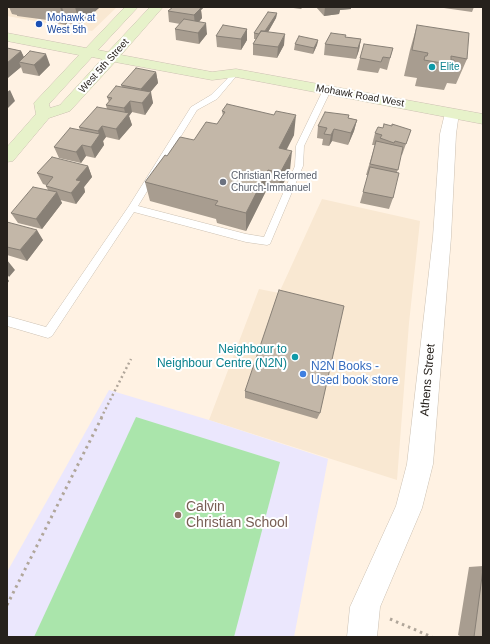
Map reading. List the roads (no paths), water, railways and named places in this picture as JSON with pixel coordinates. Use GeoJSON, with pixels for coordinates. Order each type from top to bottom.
{"type":"FeatureCollection","features":[{"type":"Feature","properties":{"kind":"main road","name":"West 5th Street"},"geometry":{"type":"LineString","coordinates":[[44,115],[41,103],[132,7]]}},
{"type":"Feature","properties":{"kind":"main road","name":"West 5th Street"},"geometry":{"type":"LineString","coordinates":[[7,156],[44,115],[65,108],[157,7]]}},
{"type":"Feature","properties":{"kind":"main road","name":"Mohawk Road West"},"geometry":{"type":"LineString","coordinates":[[7,37],[212,76],[236,74],[483,119]]}},
{"type":"Feature","properties":{"kind":"main road"},"geometry":{"type":"LineString","coordinates":[[84,37],[138,47]]}},
{"type":"Feature","properties":{"kind":"main road","name":"Mohawk Road West"},"geometry":{"type":"LineString","coordinates":[[215,62],[223,63],[236,74]]}},
{"type":"Feature","properties":{"kind":"street","name":"Athens Street"},"geometry":{"type":"LineString","coordinates":[[362,637],[365,607],[409,508],[420,464],[442,236],[448,134],[452,113]]}},
{"type":"Feature","properties":{"kind":"lane"},"geometry":{"type":"LineString","coordinates":[[7,321],[48,333],[132,208],[194,109],[214,97],[236,74]]}},
{"type":"Feature","properties":{"kind":"lane"},"geometry":{"type":"LineString","coordinates":[[132,208],[246,238],[267,241],[299,166],[300,146],[327,90]]}},
{"type":"Feature","properties":{"kind":"place","name":"Mohawk at West 5th"},"geometry":{"type":"Point","coordinates":[39,24]}},
{"type":"Feature","properties":{"kind":"place","name":"Elite"},"geometry":{"type":"Point","coordinates":[432,67]}},
{"type":"Feature","properties":{"kind":"place","name":"Christian Reformed Church-Immanuel"},"geometry":{"type":"Point","coordinates":[223,182]}},
{"type":"Feature","properties":{"kind":"place","name":"Neighbour to Neighbour Centre (N2N)"},"geometry":{"type":"Point","coordinates":[295,357]}},
{"type":"Feature","properties":{"kind":"place","name":"N2N Books - Used book store"},"geometry":{"type":"Point","coordinates":[303,374]}},
{"type":"Feature","properties":{"kind":"place","name":"Calvin Christian School"},"geometry":{"type":"Point","coordinates":[178,515]}}]}
